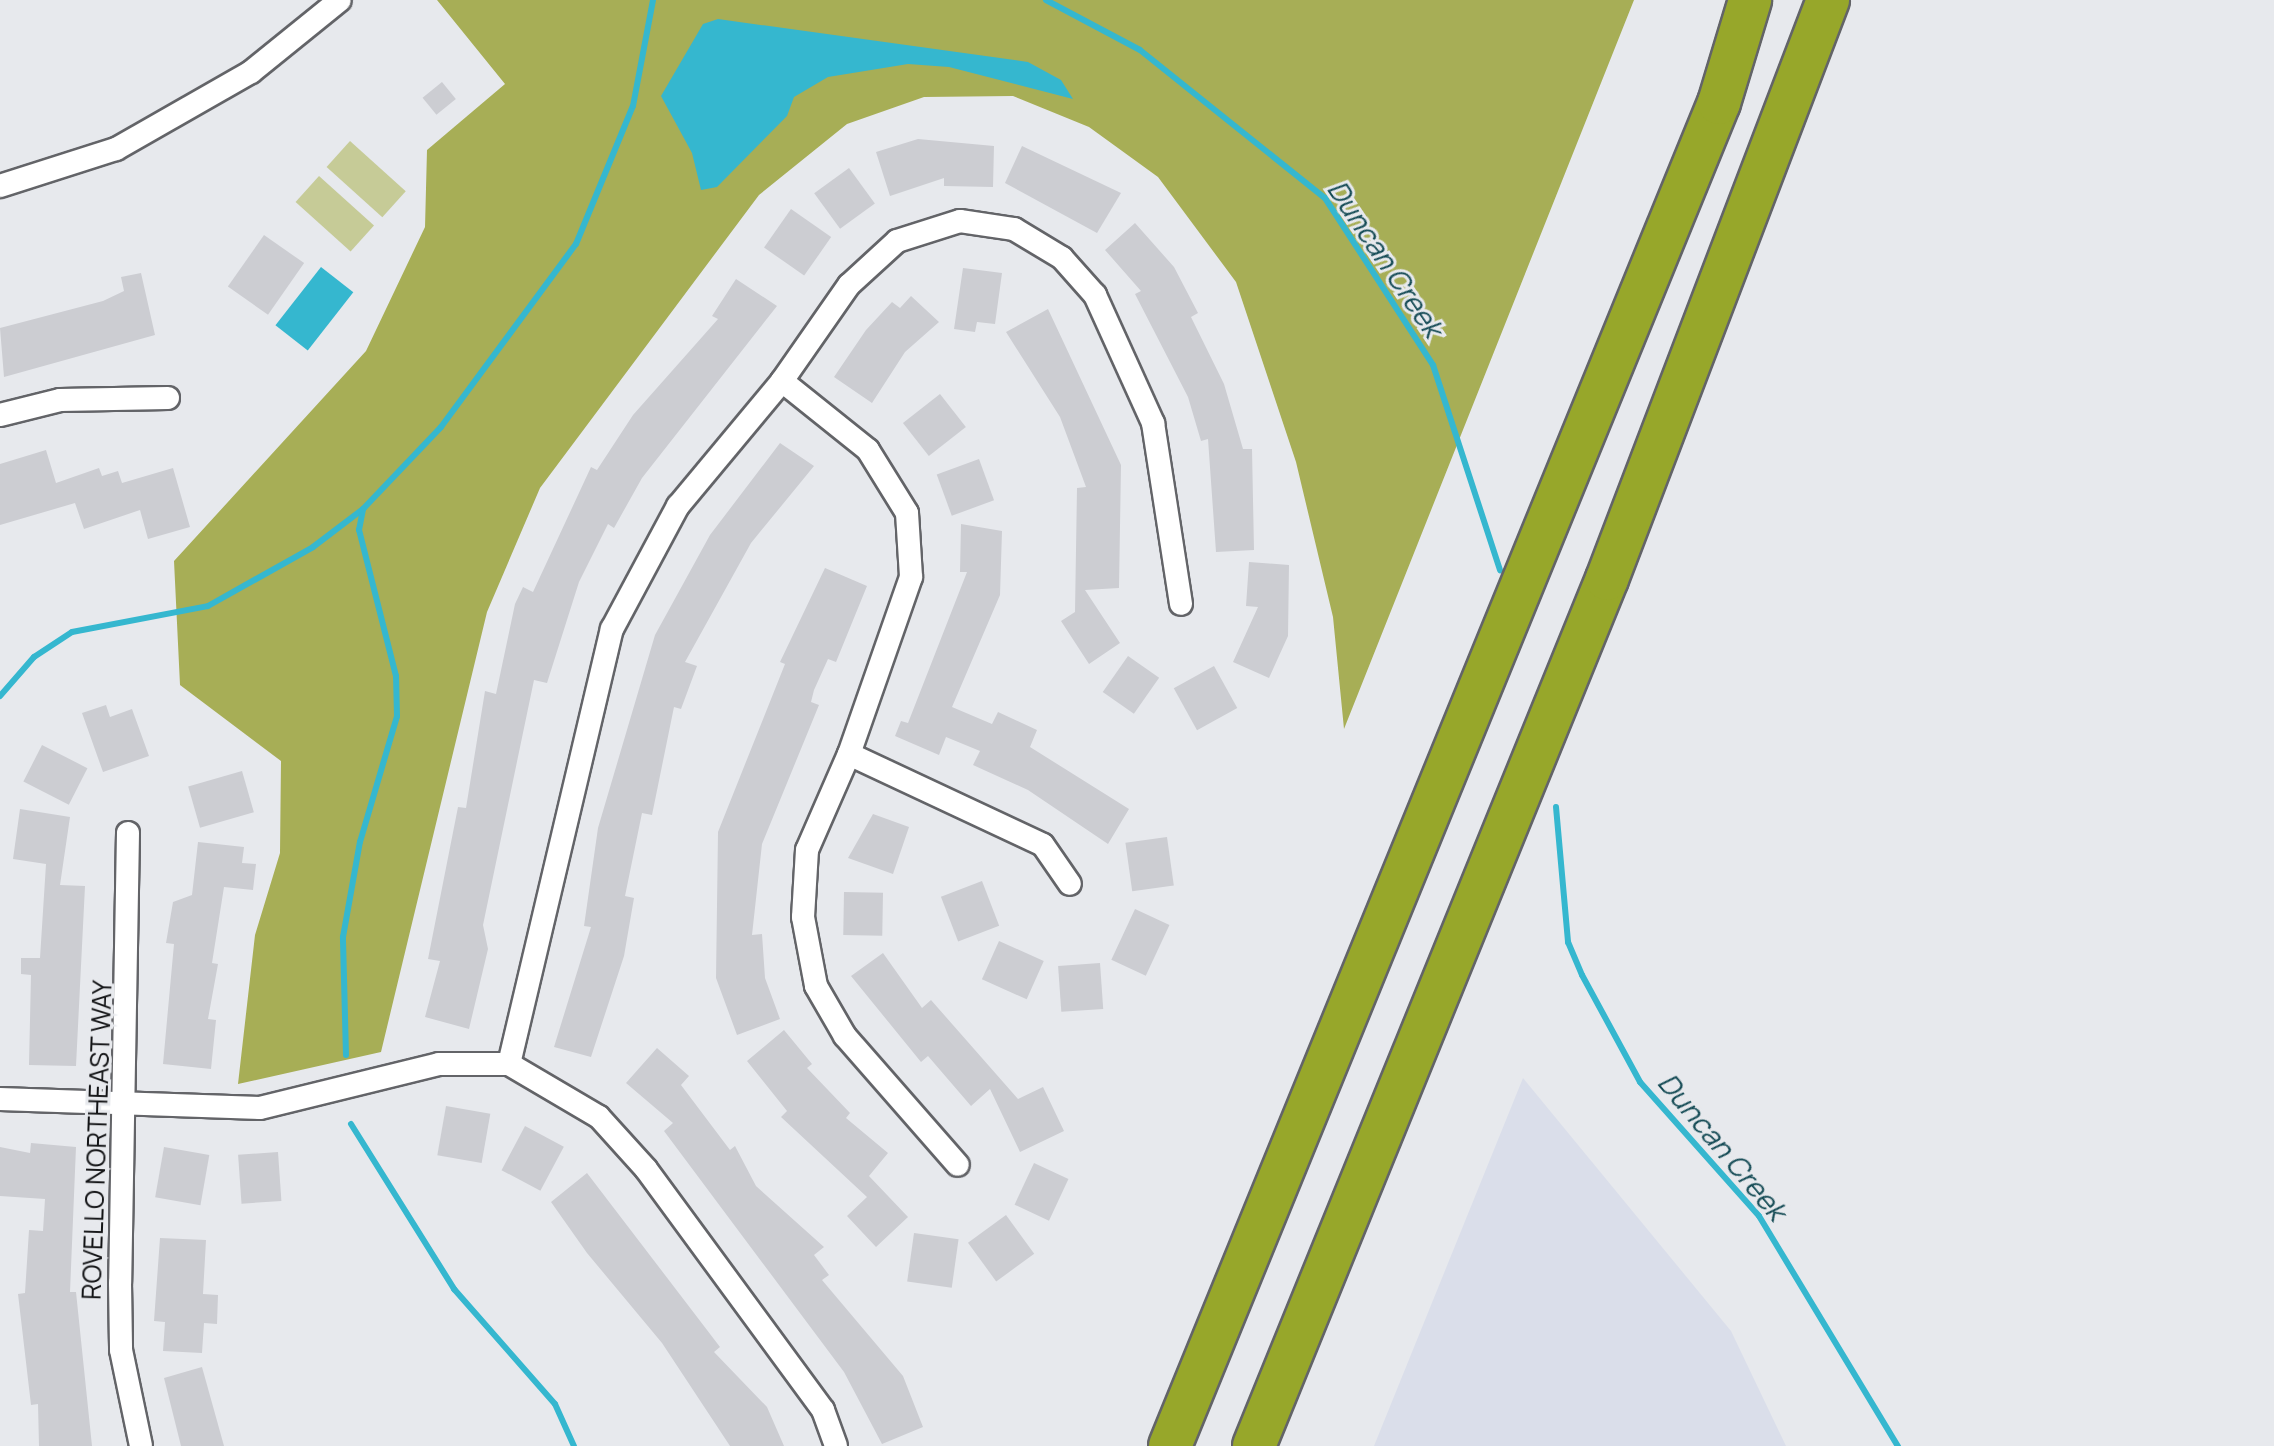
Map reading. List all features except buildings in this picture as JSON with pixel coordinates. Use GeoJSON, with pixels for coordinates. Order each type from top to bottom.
{"type":"FeatureCollection","features":[{"type":"Feature","properties":{"kind":"highway"},"geometry":{"type":"LineString","coordinates":[[1170,1446],[1719,103],[1750,0]]}},
{"type":"Feature","properties":{"kind":"highway"},"geometry":{"type":"LineString","coordinates":[[1254,1446],[1607,579],[1828,0]]}},
{"type":"Feature","properties":{"kind":"street"},"geometry":{"type":"LineString","coordinates":[[0,186],[116,149],[251,72],[340,0]]}},
{"type":"Feature","properties":{"kind":"street"},"geometry":{"type":"LineString","coordinates":[[509,1064],[612,629],[678,506],[782,381],[849,285],[897,241],[960,221],[1014,229],[1062,258],[1095,295],[1153,423],[1181,604]]}},
{"type":"Feature","properties":{"kind":"street"},"geometry":{"type":"LineString","coordinates":[[782,381],[868,450],[907,513],[911,577],[849,754],[807,850],[803,917],[816,986],[845,1036],[958,1165]]}},
{"type":"Feature","properties":{"kind":"street"},"geometry":{"type":"LineString","coordinates":[[0,415],[60,400],[168,398]]}},
{"type":"Feature","properties":{"kind":"street"},"geometry":{"type":"LineString","coordinates":[[849,754],[1043,845],[1070,884]]}},
{"type":"Feature","properties":{"kind":"street","name":"ROVELLO NORTHEAST WAY"},"geometry":{"type":"LineString","coordinates":[[128,833],[127,1103],[121,1350],[141,1446]]}},
{"type":"Feature","properties":{"kind":"street"},"geometry":{"type":"LineString","coordinates":[[0,1099],[260,1108],[439,1064],[509,1064],[599,1117],[646,1169],[823,1410],[836,1446]]}},
{"type":"Feature","properties":{"kind":"shaded area"},"geometry":{"type":"Polygon","coordinates":[[[1523,1078],[1731,1331],[1786,1446],[1374,1446],[1523,1078]]]}},
{"type":"Feature","properties":{"kind":"green space"},"geometry":{"type":"Polygon","coordinates":[[[437,0],[1634,0],[1344,729],[1333,617],[1296,462],[1236,282],[1158,177],[1089,127],[1013,96],[924,97],[847,124],[759,195],[540,488],[487,612],[381,1052],[238,1084],[255,935],[280,853],[281,761],[180,685],[174,561],[366,351],[425,227],[427,150],[505,84],[437,0]]]}},
{"type":"Feature","properties":{"kind":"green space"},"geometry":{"type":"Polygon","coordinates":[[[350,141],[406,191],[382,217],[327,167],[350,141]]]}},
{"type":"Feature","properties":{"kind":"green space"},"geometry":{"type":"Polygon","coordinates":[[[319,176],[374,226],[351,252],[296,202],[319,176]]]}},
{"type":"Feature","properties":{"kind":"water"},"geometry":{"type":"Polygon","coordinates":[[[718,19],[1028,62],[1061,80],[1073,99],[949,67],[908,64],[828,77],[794,97],[787,116],[717,187],[701,190],[692,153],[661,96],[703,24],[718,19]]]}},
{"type":"Feature","properties":{"kind":"water"},"geometry":{"type":"Polygon","coordinates":[[[321,267],[353,292],[308,351],[275,325],[321,267]]]}},
{"type":"Feature","properties":{"kind":"waterway"},"geometry":{"type":"LineString","coordinates":[[0,696],[34,657],[72,632],[208,606],[313,547],[363,509],[441,427],[576,244],[633,106],[653,0]]}},
{"type":"Feature","properties":{"kind":"waterway","name":"Duncan Creek"},"geometry":{"type":"LineString","coordinates":[[1046,0],[1140,50],[1325,198],[1433,365],[1500,570]]}},
{"type":"Feature","properties":{"kind":"waterway"},"geometry":{"type":"LineString","coordinates":[[346,1055],[343,937],[360,842],[397,716],[396,676],[359,530],[363,509]]}},
{"type":"Feature","properties":{"kind":"waterway","name":"Duncan Creek"},"geometry":{"type":"LineString","coordinates":[[1556,807],[1568,942],[1582,975],[1640,1082],[1759,1216],[1898,1446]]}},
{"type":"Feature","properties":{"kind":"waterway"},"geometry":{"type":"LineString","coordinates":[[351,1124],[454,1289],[555,1404],[574,1446]]}}]}
